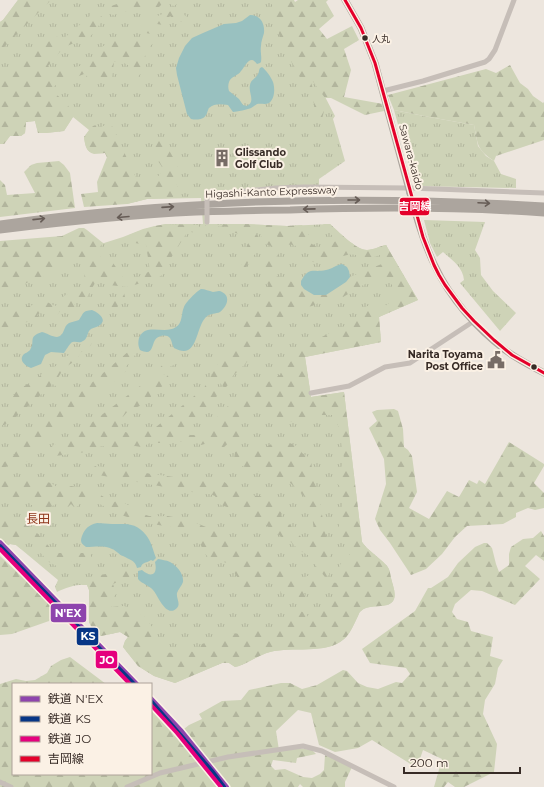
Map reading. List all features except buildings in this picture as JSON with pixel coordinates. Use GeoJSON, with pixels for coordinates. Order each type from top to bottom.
{"type":"FeatureCollection","features":[{"type":"Feature","properties":{"kind":"highway","name":"Sawara-kaido"},"geometry":{"type":"LineString","coordinates":[[345,0],[356,19],[372,54],[425,244],[439,275],[458,303],[474,321],[505,350],[544,373]]}},
{"type":"Feature","properties":{"kind":"highway","name":"Higashi-Kanto Expressway"},"geometry":{"type":"LineString","coordinates":[[0,224],[143,209],[262,202],[405,200],[544,206]]}},
{"type":"Feature","properties":{"kind":"highway","name":"Higashi-Kanto Expressway"},"geometry":{"type":"LineString","coordinates":[[0,230],[84,221],[196,212],[395,208],[544,213]]}},
{"type":"Feature","properties":{"kind":"street"},"geometry":{"type":"LineString","coordinates":[[383,91],[485,62],[490,59],[514,0]]}},
{"type":"Feature","properties":{"kind":"street"},"geometry":{"type":"LineString","coordinates":[[207,222],[207,195],[276,188],[544,193]]}},
{"type":"Feature","properties":{"kind":"street"},"geometry":{"type":"LineString","coordinates":[[310,393],[349,386],[385,367],[410,362],[474,321]]}},
{"type":"Feature","properties":{"kind":"street"},"geometry":{"type":"LineString","coordinates":[[127,787],[160,773],[228,757],[303,746],[322,751],[394,787]]}},
{"type":"Feature","properties":{"kind":"street"},"geometry":{"type":"LineString","coordinates":[[0,782],[11,787]]}},
{"type":"Feature","properties":{"kind":"green space","name":"Glissando Golf Club"},"geometry":{"type":"Polygon","coordinates":[[[18,0],[280,0],[335,116],[333,119],[345,161],[319,179],[319,185],[275,186],[204,193],[205,224],[287,226],[330,224],[347,240],[363,249],[369,250],[386,245],[418,300],[379,317],[381,342],[305,357],[311,397],[344,392],[362,542],[388,568],[395,593],[395,597],[391,603],[384,606],[374,606],[360,611],[352,629],[344,639],[337,644],[318,649],[279,650],[270,652],[235,667],[229,663],[222,663],[175,683],[154,676],[138,666],[123,647],[128,637],[120,632],[101,636],[92,628],[89,622],[89,590],[87,585],[75,586],[57,592],[55,587],[58,580],[16,545],[8,545],[0,537],[0,246],[86,241],[104,243],[155,226],[166,224],[203,224],[201,198],[147,199],[127,204],[105,153],[92,153],[87,149],[84,137],[89,130],[73,117],[64,131],[46,133],[38,133],[35,121],[26,122],[25,133],[21,136],[10,136],[4,144],[0,144],[0,22],[18,0]]]}},
{"type":"Feature","properties":{"kind":"green space"},"geometry":{"type":"Polygon","coordinates":[[[18,0],[51,0],[0,51],[0,22],[18,0]]]}},
{"type":"Feature","properties":{"kind":"green space"},"geometry":{"type":"Polygon","coordinates":[[[129,0],[166,0],[156,10],[144,10],[141,7],[113,15],[107,12],[108,7],[129,0]]]}},
{"type":"Feature","properties":{"kind":"green space"},"geometry":{"type":"Polygon","coordinates":[[[166,0],[175,0],[176,5],[173,6],[166,0]]]}},
{"type":"Feature","properties":{"kind":"green space"},"geometry":{"type":"Polygon","coordinates":[[[270,0],[294,0],[295,2],[298,0],[328,0],[326,2],[334,16],[319,29],[327,39],[352,26],[359,40],[344,49],[351,70],[344,97],[383,104],[384,111],[365,115],[331,98],[325,98],[309,76],[313,89],[323,106],[324,111],[322,119],[308,118],[315,109],[312,95],[303,83],[281,43],[276,13],[270,0]]]}},
{"type":"Feature","properties":{"kind":"green space"},"geometry":{"type":"Polygon","coordinates":[[[176,9],[188,19],[184,22],[176,21],[170,16],[163,25],[155,25],[151,34],[146,33],[144,30],[144,21],[176,9]]]}},
{"type":"Feature","properties":{"kind":"green space"},"geometry":{"type":"Polygon","coordinates":[[[91,14],[99,14],[103,20],[90,37],[64,47],[48,66],[55,71],[85,65],[102,47],[118,35],[129,41],[132,38],[146,37],[153,43],[145,53],[146,64],[136,81],[131,77],[134,73],[133,68],[119,60],[114,62],[111,85],[89,78],[84,74],[54,86],[53,92],[67,103],[73,117],[64,131],[38,133],[35,121],[26,122],[25,133],[21,136],[10,136],[4,144],[0,144],[0,82],[55,36],[63,39],[91,14]]]}},
{"type":"Feature","properties":{"kind":"green space"},"geometry":{"type":"Polygon","coordinates":[[[510,65],[520,83],[528,89],[533,96],[543,103],[544,102],[544,140],[496,156],[494,161],[484,153],[479,146],[474,125],[394,110],[388,95],[486,69],[496,73],[510,65]]]}},
{"type":"Feature","properties":{"kind":"green space"},"geometry":{"type":"Polygon","coordinates":[[[394,110],[474,125],[478,146],[486,156],[494,161],[501,174],[516,179],[516,188],[415,186],[394,110]]]}},
{"type":"Feature","properties":{"kind":"green space"},"geometry":{"type":"Polygon","coordinates":[[[96,125],[100,128],[105,125],[112,126],[137,180],[152,179],[160,174],[162,167],[155,156],[153,148],[153,144],[158,137],[166,145],[178,166],[175,170],[182,179],[176,183],[178,187],[173,198],[147,199],[127,204],[84,207],[81,194],[98,192],[97,182],[107,157],[105,153],[91,153],[85,145],[84,137],[93,126],[96,125]]]}},
{"type":"Feature","properties":{"kind":"green space"},"geometry":{"type":"Polygon","coordinates":[[[59,161],[70,173],[75,208],[0,217],[0,180],[5,185],[7,195],[35,193],[24,172],[31,165],[37,163],[59,161]]]}},
{"type":"Feature","properties":{"kind":"green space"},"geometry":{"type":"Polygon","coordinates":[[[424,220],[485,222],[475,250],[480,258],[481,275],[493,291],[516,313],[500,331],[460,283],[464,280],[462,271],[443,252],[437,257],[430,243],[424,220]]]}},
{"type":"Feature","properties":{"kind":"green space"},"geometry":{"type":"Polygon","coordinates":[[[166,224],[198,225],[204,234],[201,238],[197,233],[191,232],[186,234],[162,275],[156,279],[127,287],[109,285],[102,282],[95,283],[87,297],[74,303],[76,307],[65,312],[62,309],[56,316],[48,311],[44,314],[40,313],[37,315],[42,320],[38,324],[32,319],[0,333],[0,318],[28,306],[47,302],[55,306],[61,302],[61,299],[64,296],[86,284],[82,267],[78,261],[74,259],[66,259],[62,260],[58,264],[57,269],[52,269],[50,273],[37,281],[32,280],[21,286],[16,286],[5,294],[0,293],[0,241],[62,236],[79,228],[84,228],[103,243],[98,249],[98,254],[104,260],[110,260],[125,280],[129,282],[150,271],[146,245],[135,243],[129,235],[147,228],[166,224]]]}},
{"type":"Feature","properties":{"kind":"green space"},"geometry":{"type":"Polygon","coordinates":[[[323,224],[330,224],[347,240],[363,249],[369,250],[386,245],[418,300],[379,317],[381,342],[305,357],[311,397],[344,392],[362,542],[383,562],[390,571],[395,597],[391,603],[387,605],[370,607],[360,611],[352,629],[344,639],[337,644],[318,649],[279,650],[270,652],[235,667],[229,663],[222,663],[175,683],[154,676],[138,666],[123,647],[128,637],[120,632],[101,636],[92,628],[89,622],[89,590],[87,585],[82,585],[82,582],[90,579],[92,576],[106,574],[106,572],[119,568],[131,573],[131,576],[113,584],[116,594],[111,601],[112,607],[124,606],[145,617],[155,631],[152,639],[156,652],[176,653],[182,648],[193,652],[198,650],[202,644],[232,633],[241,634],[245,637],[262,620],[266,627],[273,632],[294,613],[300,611],[306,613],[308,617],[314,617],[338,597],[336,594],[320,590],[317,592],[312,589],[305,589],[303,592],[307,598],[302,600],[292,594],[281,594],[277,582],[266,581],[251,589],[240,587],[236,585],[240,581],[233,571],[235,568],[230,564],[211,561],[203,551],[196,531],[146,523],[121,515],[94,501],[81,498],[79,505],[75,508],[71,504],[66,509],[61,510],[56,504],[46,508],[42,506],[39,501],[34,505],[30,505],[29,497],[20,500],[0,492],[0,477],[10,482],[13,478],[30,478],[51,483],[63,491],[71,486],[82,488],[95,491],[111,502],[119,500],[145,515],[179,518],[212,530],[217,527],[222,535],[239,545],[247,552],[255,549],[259,550],[267,562],[276,564],[282,563],[283,566],[280,568],[296,580],[313,574],[316,565],[313,558],[299,550],[287,538],[283,538],[262,522],[254,519],[248,512],[221,505],[215,496],[210,494],[93,474],[90,471],[91,468],[96,466],[195,480],[203,477],[210,482],[216,479],[223,481],[241,494],[266,497],[281,512],[281,516],[305,541],[315,539],[312,515],[305,509],[304,506],[305,497],[284,479],[270,478],[255,470],[240,465],[235,461],[235,452],[238,450],[266,447],[275,442],[285,441],[299,447],[302,453],[311,459],[312,469],[315,474],[313,478],[318,493],[327,539],[323,549],[330,553],[329,559],[325,559],[325,569],[329,575],[325,577],[321,572],[316,580],[320,583],[338,583],[344,580],[339,568],[343,561],[350,563],[350,554],[338,531],[343,500],[338,495],[340,487],[337,483],[344,458],[336,415],[322,415],[317,412],[308,419],[301,419],[293,422],[279,418],[259,407],[241,415],[233,423],[240,430],[241,436],[239,439],[232,440],[223,448],[216,449],[208,443],[201,445],[197,443],[192,445],[184,441],[175,443],[150,443],[141,447],[135,446],[113,448],[102,446],[86,452],[55,456],[48,455],[48,448],[79,432],[152,377],[170,358],[175,359],[176,363],[166,369],[163,374],[167,375],[170,379],[169,383],[157,389],[142,405],[128,411],[118,425],[120,430],[131,434],[156,427],[204,388],[216,366],[226,354],[239,347],[242,339],[240,330],[241,322],[247,312],[262,301],[268,285],[264,271],[266,261],[273,248],[260,242],[261,236],[272,237],[282,247],[279,251],[273,272],[276,276],[301,285],[304,289],[339,286],[346,282],[350,277],[384,263],[380,255],[365,260],[351,254],[327,262],[312,262],[312,260],[315,259],[293,245],[285,245],[275,234],[261,232],[256,229],[205,225],[302,225],[310,237],[306,240],[318,248],[336,241],[323,224]],[[377,277],[338,300],[334,301],[329,298],[312,306],[303,308],[288,317],[281,328],[270,338],[265,340],[246,363],[228,381],[228,385],[225,388],[220,383],[213,387],[219,392],[189,429],[190,435],[197,435],[204,430],[231,403],[280,375],[301,348],[337,329],[351,324],[360,311],[367,306],[381,309],[396,298],[396,290],[394,287],[377,277]]]}},
{"type":"Feature","properties":{"kind":"green space"},"geometry":{"type":"Polygon","coordinates":[[[232,229],[245,233],[255,233],[258,236],[255,254],[245,270],[243,270],[241,263],[249,242],[247,236],[232,232],[232,229]]]}},
{"type":"Feature","properties":{"kind":"green space"},"geometry":{"type":"Polygon","coordinates":[[[124,293],[125,297],[124,301],[115,309],[111,310],[106,308],[108,301],[118,297],[124,293]]]}},
{"type":"Feature","properties":{"kind":"green space"},"geometry":{"type":"Polygon","coordinates":[[[87,338],[92,339],[91,345],[80,353],[75,361],[64,368],[56,381],[58,382],[58,385],[55,386],[53,384],[11,421],[0,427],[2,418],[16,392],[38,378],[44,371],[59,364],[66,356],[71,355],[74,351],[84,345],[84,341],[87,338]]]}},
{"type":"Feature","properties":{"kind":"green space"},"geometry":{"type":"Polygon","coordinates":[[[136,348],[139,350],[125,368],[126,371],[37,446],[29,461],[13,463],[0,470],[0,460],[4,462],[13,456],[23,441],[129,351],[135,351],[136,348]]]}},
{"type":"Feature","properties":{"kind":"green space"},"geometry":{"type":"Polygon","coordinates":[[[394,409],[398,411],[403,429],[404,447],[412,456],[417,492],[409,508],[429,519],[447,491],[459,497],[469,480],[477,484],[479,480],[485,484],[509,442],[544,464],[534,483],[544,493],[544,508],[535,510],[528,508],[516,513],[516,517],[503,524],[467,526],[455,537],[442,554],[426,569],[411,575],[380,530],[375,519],[386,484],[384,459],[369,428],[377,421],[372,412],[377,410],[394,409]]]}},
{"type":"Feature","properties":{"kind":"green space"},"geometry":{"type":"Polygon","coordinates":[[[0,516],[8,520],[12,527],[14,523],[26,524],[37,533],[55,553],[91,553],[91,563],[60,560],[60,562],[64,565],[63,568],[60,568],[49,562],[24,535],[21,549],[16,545],[10,544],[0,552],[0,516]]]}},
{"type":"Feature","properties":{"kind":"green space"},"geometry":{"type":"Polygon","coordinates":[[[541,531],[544,536],[544,561],[536,555],[525,566],[540,579],[515,605],[482,591],[471,590],[455,604],[452,612],[457,619],[468,622],[471,631],[493,637],[490,656],[503,660],[498,668],[495,684],[485,700],[483,714],[497,744],[494,772],[464,787],[455,787],[448,782],[444,787],[434,787],[442,759],[423,750],[417,768],[372,740],[358,748],[335,752],[319,745],[311,713],[298,710],[276,731],[279,750],[298,748],[312,750],[316,754],[297,758],[296,763],[273,760],[271,766],[275,770],[285,769],[303,777],[312,778],[324,770],[325,755],[352,767],[345,782],[345,787],[303,787],[300,784],[298,787],[0,787],[0,684],[16,679],[26,681],[35,680],[47,673],[51,666],[70,657],[105,683],[12,683],[12,775],[152,775],[152,712],[161,716],[175,736],[189,725],[202,719],[199,714],[222,701],[241,700],[249,690],[281,683],[290,683],[302,689],[317,685],[343,670],[347,671],[358,683],[367,687],[378,689],[396,682],[402,683],[410,674],[406,668],[370,663],[362,649],[415,611],[428,588],[431,588],[448,577],[458,563],[475,547],[487,543],[492,548],[499,572],[509,565],[509,554],[511,547],[523,539],[533,538],[541,531]]]}},
{"type":"Feature","properties":{"kind":"green space"},"geometry":{"type":"Polygon","coordinates":[[[0,556],[58,611],[49,621],[12,634],[0,635],[0,556]]]}},
{"type":"Feature","properties":{"kind":"water"},"geometry":{"type":"Polygon","coordinates":[[[250,15],[257,16],[264,26],[261,62],[257,64],[253,60],[250,60],[240,73],[230,80],[228,84],[229,91],[239,99],[243,105],[247,106],[250,104],[251,83],[262,67],[273,82],[274,90],[271,101],[268,104],[257,104],[250,108],[235,112],[233,112],[228,105],[221,104],[211,106],[202,119],[191,119],[187,114],[176,68],[185,46],[192,38],[224,24],[242,21],[250,15]]]}},
{"type":"Feature","properties":{"kind":"water"},"geometry":{"type":"Polygon","coordinates":[[[342,264],[347,267],[350,277],[346,282],[326,295],[314,295],[304,289],[301,285],[301,281],[307,273],[312,271],[321,271],[342,264]]]}},
{"type":"Feature","properties":{"kind":"water"},"geometry":{"type":"Polygon","coordinates":[[[201,289],[213,292],[221,291],[225,294],[227,302],[225,307],[220,312],[209,315],[202,322],[192,347],[188,350],[182,351],[174,348],[169,337],[162,336],[156,338],[151,350],[144,352],[140,350],[138,341],[142,333],[150,330],[166,330],[176,327],[180,323],[185,305],[191,297],[201,289]]]}},
{"type":"Feature","properties":{"kind":"water"},"geometry":{"type":"Polygon","coordinates":[[[92,310],[101,316],[103,320],[100,325],[89,331],[86,338],[82,342],[71,343],[64,353],[51,352],[45,355],[41,364],[31,368],[22,361],[22,356],[30,350],[32,347],[33,338],[37,334],[42,332],[55,337],[60,336],[67,324],[79,320],[85,312],[92,310]]]}},
{"type":"Feature","properties":{"kind":"water"},"geometry":{"type":"Polygon","coordinates":[[[97,523],[126,524],[135,526],[148,537],[156,558],[153,561],[151,560],[144,563],[141,567],[137,568],[132,560],[115,550],[103,547],[86,547],[81,541],[83,533],[88,527],[97,523]]]}},
{"type":"Feature","properties":{"kind":"water"},"geometry":{"type":"Polygon","coordinates":[[[158,559],[173,564],[180,570],[183,579],[177,593],[178,606],[173,611],[169,611],[153,590],[138,579],[138,571],[142,570],[148,574],[153,574],[155,572],[155,562],[158,559]]]}},
{"type":"Feature","properties":{"kind":"rail line","name":"N'EX"},"geometry":{"type":"LineString","coordinates":[[0,542],[136,683]]}},
{"type":"Feature","properties":{"kind":"rail line","name":"KS"},"geometry":{"type":"LineString","coordinates":[[0,546],[133,683]]}},
{"type":"Feature","properties":{"kind":"rail line","name":"JO"},"geometry":{"type":"LineString","coordinates":[[0,549],[129,683]]}},
{"type":"Feature","properties":{"kind":"rail line","name":"N'EX"},"geometry":{"type":"LineString","coordinates":[[152,699],[181,730],[227,787]]}},
{"type":"Feature","properties":{"kind":"rail line","name":"KS"},"geometry":{"type":"LineString","coordinates":[[152,702],[212,771],[224,787]]}},
{"type":"Feature","properties":{"kind":"rail line","name":"JO"},"geometry":{"type":"LineString","coordinates":[[152,706],[177,733],[221,787]]}},
{"type":"Feature","properties":{"kind":"transit line","name":"吉岡線"},"geometry":{"type":"LineString","coordinates":[[345,0],[361,28],[375,63],[423,237],[439,275],[462,308],[494,340],[512,355],[544,373]]}},
{"type":"Feature","properties":{"kind":"place","name":"人丸"},"geometry":{"type":"Point","coordinates":[365,38]}},
{"type":"Feature","properties":{"kind":"place","name":"Glissando Golf Club"},"geometry":{"type":"Point","coordinates":[222,158]}},
{"type":"Feature","properties":{"kind":"place","name":"Narita Toyama Post Office"},"geometry":{"type":"Point","coordinates":[496,360]}},
{"type":"Feature","properties":{"kind":"district","name":"長田"},"geometry":{"type":"Point","coordinates":[38,518]}}]}
